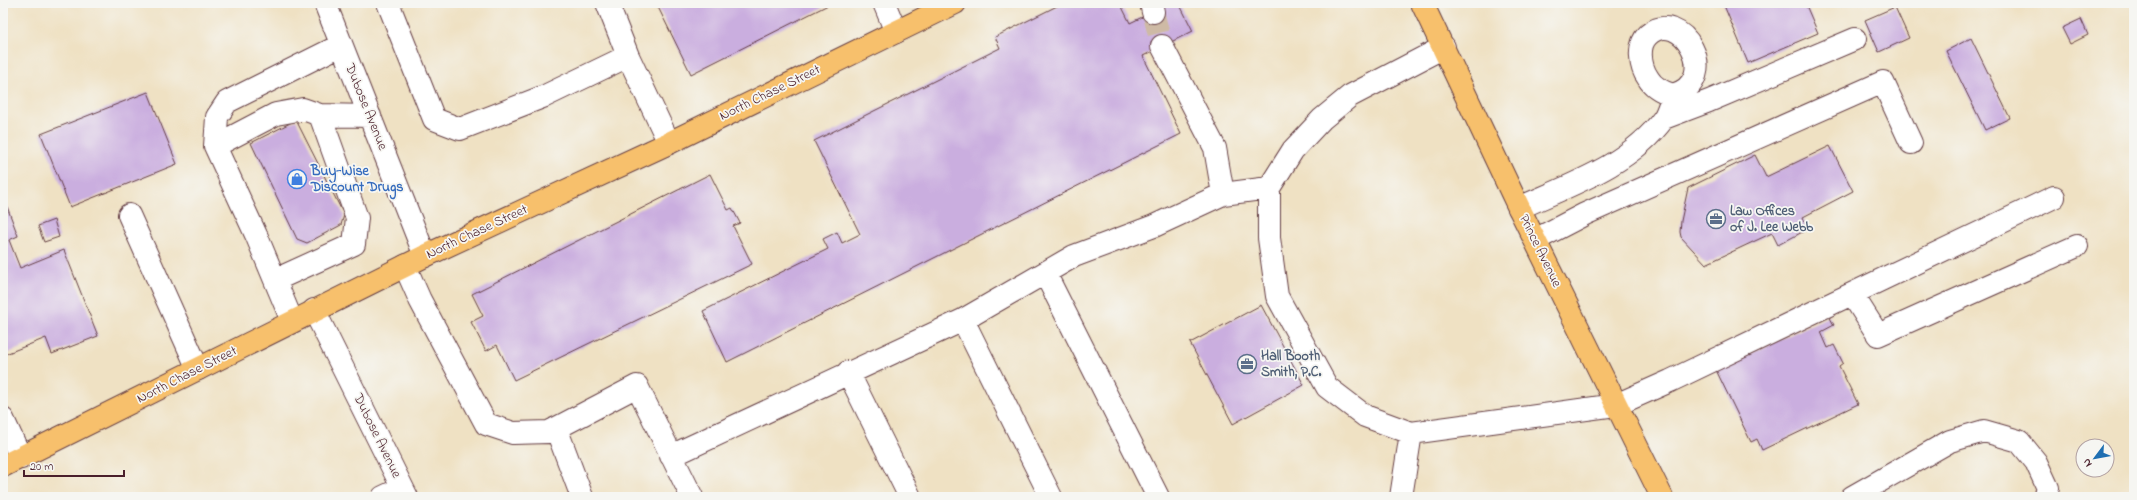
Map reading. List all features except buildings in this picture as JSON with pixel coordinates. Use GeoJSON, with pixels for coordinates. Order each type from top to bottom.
{"type":"FeatureCollection","features":[{"type":"Feature","properties":{"kind":"main road","name":"North Chase Street"},"geometry":{"type":"LineString","coordinates":[[12,462],[404,266],[669,143],[955,3]]}},
{"type":"Feature","properties":{"kind":"main road","name":"Prince Avenue"},"geometry":{"type":"LineString","coordinates":[[1422,3],[1519,208],[1662,497]]}},
{"type":"Feature","properties":{"kind":"street","name":"Dubose Avenue"},"geometry":{"type":"LineString","coordinates":[[325,3],[426,256]]}},
{"type":"Feature","properties":{"kind":"street"},"geometry":{"type":"LineString","coordinates":[[388,3],[434,119],[460,129],[545,96],[628,56]]}},
{"type":"Feature","properties":{"kind":"street"},"geometry":{"type":"LineString","coordinates":[[607,3],[628,56],[669,143]]}},
{"type":"Feature","properties":{"kind":"street"},"geometry":{"type":"LineString","coordinates":[[884,3],[896,32]]}},
{"type":"Feature","properties":{"kind":"street"},"geometry":{"type":"LineString","coordinates":[[1664,118],[1716,98],[1856,39]]}},
{"type":"Feature","properties":{"kind":"street"},"geometry":{"type":"LineString","coordinates":[[292,321],[215,146],[217,117],[227,102],[342,45]]}},
{"type":"Feature","properties":{"kind":"street"},"geometry":{"type":"LineString","coordinates":[[1162,46],[1215,148],[1223,194]]}},
{"type":"Feature","properties":{"kind":"street"},"geometry":{"type":"LineString","coordinates":[[1444,47],[1350,96],[1322,119],[1293,150],[1269,188],[1270,238],[1277,296],[1326,387],[1365,416],[1411,433],[1616,405],[1677,378],[2054,197]]}},
{"type":"Feature","properties":{"kind":"street"},"geometry":{"type":"LineString","coordinates":[[1535,240],[1605,205],[1883,82],[1911,143]]}},
{"type":"Feature","properties":{"kind":"street"},"geometry":{"type":"LineString","coordinates":[[1519,208],[1596,173],[1631,152],[1664,118],[1673,95]]}},
{"type":"Feature","properties":{"kind":"street"},"geometry":{"type":"LineString","coordinates":[[215,146],[276,114],[303,109],[320,115],[370,116]]}},
{"type":"Feature","properties":{"kind":"street"},"geometry":{"type":"LineString","coordinates":[[275,280],[354,244],[357,218],[320,115]]}},
{"type":"Feature","properties":{"kind":"street"},"geometry":{"type":"LineString","coordinates":[[671,456],[848,372],[963,320],[1074,256],[1154,226],[1223,194],[1269,188]]}},
{"type":"Feature","properties":{"kind":"street"},"geometry":{"type":"LineString","coordinates":[[129,215],[198,369]]}},
{"type":"Feature","properties":{"kind":"street"},"geometry":{"type":"LineString","coordinates":[[1852,294],[1878,335],[2078,246]]}},
{"type":"Feature","properties":{"kind":"street"},"geometry":{"type":"LineString","coordinates":[[404,266],[420,300],[486,424],[513,434],[549,432],[637,386],[692,497]]}},
{"type":"Feature","properties":{"kind":"street"},"geometry":{"type":"LineString","coordinates":[[1045,273],[1158,497]]}},
{"type":"Feature","properties":{"kind":"street","name":"Dubose Avenue"},"geometry":{"type":"LineString","coordinates":[[314,310],[398,494]]}},
{"type":"Feature","properties":{"kind":"street"},"geometry":{"type":"LineString","coordinates":[[963,320],[1051,497]]}},
{"type":"Feature","properties":{"kind":"street"},"geometry":{"type":"LineString","coordinates":[[848,372],[909,497]]}},
{"type":"Feature","properties":{"kind":"street"},"geometry":{"type":"LineString","coordinates":[[3,419],[12,462]]}},
{"type":"Feature","properties":{"kind":"street"},"geometry":{"type":"LineString","coordinates":[[556,428],[582,497]]}},
{"type":"Feature","properties":{"kind":"street"},"geometry":{"type":"LineString","coordinates":[[1852,497],[1950,441],[1984,431],[2019,441],[2036,462],[2048,488],[2045,497]]}},
{"type":"Feature","properties":{"kind":"street"},"geometry":{"type":"LineString","coordinates":[[1401,497],[1411,433]]}},
{"type":"Feature","properties":{"kind":"tunnel"},"geometry":{"type":"LineString","coordinates":[[1153,12],[1162,46]]}},
{"type":"Feature","properties":{"kind":"place","name":"Buy-Wise Discount Drugs"},"geometry":{"type":"Point","coordinates":[297,179]}},
{"type":"Feature","properties":{"kind":"place","name":"Law Offices of J. Lee Webb"},"geometry":{"type":"Point","coordinates":[1716,219]}},
{"type":"Feature","properties":{"kind":"place","name":"Hall Booth Smith, P.C."},"geometry":{"type":"Point","coordinates":[1247,364]}}]}
